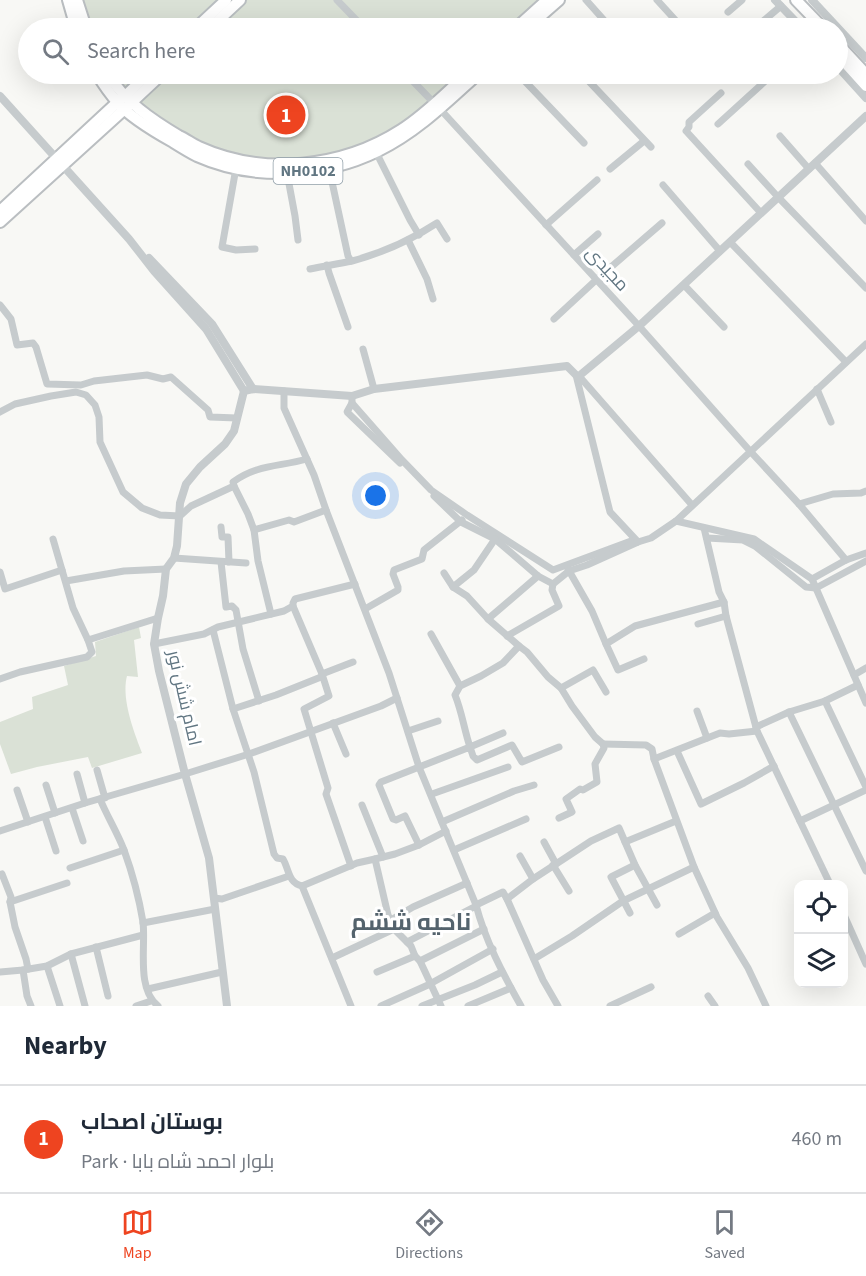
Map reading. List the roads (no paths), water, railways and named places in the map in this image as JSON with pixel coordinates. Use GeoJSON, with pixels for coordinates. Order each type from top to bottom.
{"type":"FeatureCollection","features":[{"type":"Feature","properties":{"kind":"main road"},"geometry":{"type":"LineString","coordinates":[[68,0],[73,18]]}},
{"type":"Feature","properties":{"kind":"main road"},"geometry":{"type":"LineString","coordinates":[[77,0],[83,18]]}},
{"type":"Feature","properties":{"kind":"main road"},"geometry":{"type":"LineString","coordinates":[[207,18],[226,0]]}},
{"type":"Feature","properties":{"kind":"main road"},"geometry":{"type":"LineString","coordinates":[[221,18],[240,0]]}},
{"type":"Feature","properties":{"kind":"main road"},"geometry":{"type":"LineString","coordinates":[[527,18],[547,0]]}},
{"type":"Feature","properties":{"kind":"main road"},"geometry":{"type":"LineString","coordinates":[[542,18],[559,0]]}},
{"type":"Feature","properties":{"kind":"main road"},"geometry":{"type":"LineString","coordinates":[[796,0],[813,18]]}},
{"type":"Feature","properties":{"kind":"main road"},"geometry":{"type":"LineString","coordinates":[[781,2],[801,18]]}},
{"type":"Feature","properties":{"kind":"main road"},"geometry":{"type":"LineString","coordinates":[[848,55],[866,74]]}},
{"type":"Feature","properties":{"kind":"main road"},"geometry":{"type":"LineString","coordinates":[[848,67],[866,86]]}},
{"type":"Feature","properties":{"kind":"main road","name":"NH0102"},"geometry":{"type":"LineString","coordinates":[[106,84],[159,135],[197,156],[236,168],[287,173],[329,168],[376,152],[407,135],[458,84]]}},
{"type":"Feature","properties":{"kind":"main road","name":"NH0102"},"geometry":{"type":"LineString","coordinates":[[115,84],[124,103],[200,147],[232,158],[263,164],[288,165],[308,163],[355,152],[390,137],[465,84]]}},
{"type":"Feature","properties":{"kind":"main road"},"geometry":{"type":"LineString","coordinates":[[124,103],[140,84]]}},
{"type":"Feature","properties":{"kind":"main road"},"geometry":{"type":"LineString","coordinates":[[0,211],[149,84]]}},
{"type":"Feature","properties":{"kind":"main road"},"geometry":{"type":"LineString","coordinates":[[0,222],[60,161]]}},
{"type":"Feature","properties":{"kind":"street"},"geometry":{"type":"LineString","coordinates":[[337,0],[354,18]]}},
{"type":"Feature","properties":{"kind":"street"},"geometry":{"type":"LineString","coordinates":[[586,0],[602,18]]}},
{"type":"Feature","properties":{"kind":"street"},"geometry":{"type":"LineString","coordinates":[[657,0],[673,18]]}},
{"type":"Feature","properties":{"kind":"street"},"geometry":{"type":"LineString","coordinates":[[728,12],[742,0]]}},
{"type":"Feature","properties":{"kind":"street"},"geometry":{"type":"LineString","coordinates":[[812,0],[829,18]]}},
{"type":"Feature","properties":{"kind":"street"},"geometry":{"type":"LineString","coordinates":[[765,18],[781,2],[794,18]]}},
{"type":"Feature","properties":{"kind":"street"},"geometry":{"type":"LineString","coordinates":[[848,39],[866,58]]}},
{"type":"Feature","properties":{"kind":"street"},"geometry":{"type":"LineString","coordinates":[[848,79],[866,98]]}},
{"type":"Feature","properties":{"kind":"street","name":"مجیدی"},"geometry":{"type":"LineString","coordinates":[[416,84],[639,326],[799,504],[846,560]]}},
{"type":"Feature","properties":{"kind":"street"},"geometry":{"type":"LineString","coordinates":[[528,84],[584,143]]}},
{"type":"Feature","properties":{"kind":"street"},"geometry":{"type":"LineString","coordinates":[[591,84],[651,147]]}},
{"type":"Feature","properties":{"kind":"street"},"geometry":{"type":"LineString","coordinates":[[718,124],[761,84]]}},
{"type":"Feature","properties":{"kind":"street"},"geometry":{"type":"LineString","coordinates":[[721,93],[689,122],[686,131],[761,213]]}},
{"type":"Feature","properties":{"kind":"street"},"geometry":{"type":"LineString","coordinates":[[0,96],[129,239],[158,266],[212,324],[249,390],[284,391],[352,400],[374,389],[567,366],[692,505]]}},
{"type":"Feature","properties":{"kind":"street"},"geometry":{"type":"LineString","coordinates":[[577,376],[639,326],[866,116]]}},
{"type":"Feature","properties":{"kind":"street"},"geometry":{"type":"LineString","coordinates":[[780,136],[866,221]]}},
{"type":"Feature","properties":{"kind":"street"},"geometry":{"type":"LineString","coordinates":[[610,169],[644,141]]}},
{"type":"Feature","properties":{"kind":"street"},"geometry":{"type":"LineString","coordinates":[[376,152],[419,235]]}},
{"type":"Feature","properties":{"kind":"street"},"geometry":{"type":"LineString","coordinates":[[748,164],[866,288]]}},
{"type":"Feature","properties":{"kind":"street"},"geometry":{"type":"LineString","coordinates":[[236,168],[222,247],[236,250],[255,249]]}},
{"type":"Feature","properties":{"kind":"street"},"geometry":{"type":"LineString","coordinates":[[329,168],[351,261]]}},
{"type":"Feature","properties":{"kind":"street"},"geometry":{"type":"LineString","coordinates":[[287,173],[298,240]]}},
{"type":"Feature","properties":{"kind":"street"},"geometry":{"type":"LineString","coordinates":[[546,225],[597,180]]}},
{"type":"Feature","properties":{"kind":"street"},"geometry":{"type":"LineString","coordinates":[[663,185],[720,251]]}},
{"type":"Feature","properties":{"kind":"street"},"geometry":{"type":"LineString","coordinates":[[310,269],[351,261],[408,240],[437,223],[447,239]]}},
{"type":"Feature","properties":{"kind":"street"},"geometry":{"type":"LineString","coordinates":[[554,319],[662,223]]}},
{"type":"Feature","properties":{"kind":"street"},"geometry":{"type":"LineString","coordinates":[[574,255],[598,234]]}},
{"type":"Feature","properties":{"kind":"street"},"geometry":{"type":"LineString","coordinates":[[408,240],[427,279],[433,299]]}},
{"type":"Feature","properties":{"kind":"street"},"geometry":{"type":"LineString","coordinates":[[730,242],[846,362]]}},
{"type":"Feature","properties":{"kind":"street"},"geometry":{"type":"LineString","coordinates":[[327,265],[348,327]]}},
{"type":"Feature","properties":{"kind":"street"},"geometry":{"type":"LineString","coordinates":[[684,285],[724,327]]}},
{"type":"Feature","properties":{"kind":"street"},"geometry":{"type":"LineString","coordinates":[[0,305],[11,319],[16,345],[33,343],[36,347],[51,396]]}},
{"type":"Feature","properties":{"kind":"street"},"geometry":{"type":"LineString","coordinates":[[637,541],[649,540],[676,521],[866,344]]}},
{"type":"Feature","properties":{"kind":"street"},"geometry":{"type":"LineString","coordinates":[[363,349],[374,389]]}},
{"type":"Feature","properties":{"kind":"street"},"geometry":{"type":"LineString","coordinates":[[47,384],[81,385],[94,381],[147,375],[171,377],[208,410],[210,417],[237,418]]}},
{"type":"Feature","properties":{"kind":"street"},"geometry":{"type":"LineString","coordinates":[[577,376],[610,512],[637,541]]}},
{"type":"Feature","properties":{"kind":"street"},"geometry":{"type":"LineString","coordinates":[[817,389],[831,422]]}},
{"type":"Feature","properties":{"kind":"street","name":"امام شش نور"},"geometry":{"type":"LineString","coordinates":[[227,1006],[209,858],[185,774],[154,644],[166,569],[174,558],[177,546],[180,502],[186,484],[200,467],[225,444],[234,431],[249,390]]}},
{"type":"Feature","properties":{"kind":"street"},"geometry":{"type":"LineString","coordinates":[[284,391],[284,408],[321,492],[389,673],[420,767],[502,972],[521,1006]]}},
{"type":"Feature","properties":{"kind":"street"},"geometry":{"type":"LineString","coordinates":[[0,412],[15,404],[51,396],[75,392],[86,395],[95,405],[99,417],[100,442],[123,492],[141,508],[160,515],[180,516],[191,506],[234,486]]}},
{"type":"Feature","properties":{"kind":"street"},"geometry":{"type":"LineString","coordinates":[[352,400],[402,460],[431,490],[553,570],[587,566],[664,529]]}},
{"type":"Feature","properties":{"kind":"street"},"geometry":{"type":"LineString","coordinates":[[352,400],[347,412],[461,522],[495,539],[538,576],[553,584]]}},
{"type":"Feature","properties":{"kind":"street"},"geometry":{"type":"LineString","coordinates":[[271,614],[258,561],[254,530],[249,514],[233,482],[257,469],[307,459]]}},
{"type":"Feature","properties":{"kind":"street"},"geometry":{"type":"LineString","coordinates":[[799,504],[833,494],[866,491]]}},
{"type":"Feature","properties":{"kind":"street"},"geometry":{"type":"LineString","coordinates":[[254,530],[289,520],[294,522],[326,510]]}},
{"type":"Feature","properties":{"kind":"street"},"geometry":{"type":"LineString","coordinates":[[365,609],[398,590],[394,570],[422,559],[424,550],[467,515]]}},
{"type":"Feature","properties":{"kind":"street"},"geometry":{"type":"LineString","coordinates":[[676,521],[754,539],[812,579],[866,703]]}},
{"type":"Feature","properties":{"kind":"street"},"geometry":{"type":"LineString","coordinates":[[221,527],[222,537],[228,537],[225,562],[226,607],[232,606],[236,610],[243,649],[259,701]]}},
{"type":"Feature","properties":{"kind":"street"},"geometry":{"type":"LineString","coordinates":[[704,528],[719,592],[724,602],[757,729],[828,880]]}},
{"type":"Feature","properties":{"kind":"street"},"geometry":{"type":"LineString","coordinates":[[707,538],[743,540],[755,546],[806,588],[816,588],[866,561]]}},
{"type":"Feature","properties":{"kind":"street"},"geometry":{"type":"LineString","coordinates":[[0,679],[20,672],[87,657],[92,652],[73,608],[52,539]]}},
{"type":"Feature","properties":{"kind":"street"},"geometry":{"type":"LineString","coordinates":[[453,587],[474,570],[495,539]]}},
{"type":"Feature","properties":{"kind":"street"},"geometry":{"type":"LineString","coordinates":[[812,579],[846,560],[866,553]]}},
{"type":"Feature","properties":{"kind":"street"},"geometry":{"type":"LineString","coordinates":[[174,558],[246,563]]}},
{"type":"Feature","properties":{"kind":"street"},"geometry":{"type":"LineString","coordinates":[[66,582],[124,570],[166,569]]}},
{"type":"Feature","properties":{"kind":"street"},"geometry":{"type":"LineString","coordinates":[[507,636],[559,606],[552,590],[553,584],[568,569]]}},
{"type":"Feature","properties":{"kind":"street"},"geometry":{"type":"LineString","coordinates":[[568,569],[592,611],[618,670],[644,660]]}},
{"type":"Feature","properties":{"kind":"street"},"geometry":{"type":"LineString","coordinates":[[0,572],[5,589],[62,570]]}},
{"type":"Feature","properties":{"kind":"street"},"geometry":{"type":"LineString","coordinates":[[444,573],[453,587],[467,596],[488,619],[527,652],[548,677],[561,688],[595,737],[603,744],[646,745],[652,749],[694,867],[715,913],[748,968],[766,1006]]}},
{"type":"Feature","properties":{"kind":"street"},"geometry":{"type":"LineString","coordinates":[[488,619],[538,576]]}},
{"type":"Feature","properties":{"kind":"street"},"geometry":{"type":"LineString","coordinates":[[351,866],[326,794],[328,788],[304,709],[329,696],[293,603],[295,598],[355,584]]}},
{"type":"Feature","properties":{"kind":"street"},"geometry":{"type":"LineString","coordinates":[[606,644],[635,626],[724,602]]}},
{"type":"Feature","properties":{"kind":"street"},"geometry":{"type":"LineString","coordinates":[[154,644],[204,634],[293,606]]}},
{"type":"Feature","properties":{"kind":"street"},"geometry":{"type":"LineString","coordinates":[[698,624],[726,616]]}},
{"type":"Feature","properties":{"kind":"street"},"geometry":{"type":"LineString","coordinates":[[88,640],[158,618]]}},
{"type":"Feature","properties":{"kind":"street"},"geometry":{"type":"LineString","coordinates":[[213,630],[233,710],[249,754],[274,854],[276,858],[285,861],[294,884],[302,886],[351,866],[395,855],[446,831]]}},
{"type":"Feature","properties":{"kind":"street"},"geometry":{"type":"LineString","coordinates":[[431,634],[460,686]]}},
{"type":"Feature","properties":{"kind":"street"},"geometry":{"type":"LineString","coordinates":[[519,646],[502,663],[460,686],[455,695],[473,756],[477,760],[512,745],[522,762],[559,747]]}},
{"type":"Feature","properties":{"kind":"street"},"geometry":{"type":"LineString","coordinates":[[233,710],[321,677],[322,674],[353,662]]}},
{"type":"Feature","properties":{"kind":"street"},"geometry":{"type":"LineString","coordinates":[[854,675],[866,668]]}},
{"type":"Feature","properties":{"kind":"street"},"geometry":{"type":"LineString","coordinates":[[561,688],[593,670],[606,692]]}},
{"type":"Feature","properties":{"kind":"street"},"geometry":{"type":"LineString","coordinates":[[654,759],[720,734],[757,729],[789,712],[825,701],[858,685]]}},
{"type":"Feature","properties":{"kind":"street"},"geometry":{"type":"LineString","coordinates":[[0,831],[249,754],[381,706],[397,698]]}},
{"type":"Feature","properties":{"kind":"street"},"geometry":{"type":"LineString","coordinates":[[800,821],[866,788],[825,701]]}},
{"type":"Feature","properties":{"kind":"street"},"geometry":{"type":"LineString","coordinates":[[697,711],[707,738]]}},
{"type":"Feature","properties":{"kind":"street"},"geometry":{"type":"LineString","coordinates":[[789,712],[866,871]]}},
{"type":"Feature","properties":{"kind":"street"},"geometry":{"type":"LineString","coordinates":[[408,731],[438,721]]}},
{"type":"Feature","properties":{"kind":"street"},"geometry":{"type":"LineString","coordinates":[[333,723],[346,754]]}},
{"type":"Feature","properties":{"kind":"street"},"geometry":{"type":"LineString","coordinates":[[419,845],[405,816],[393,819],[379,785],[381,782],[503,733]]}},
{"type":"Feature","properties":{"kind":"street"},"geometry":{"type":"LineString","coordinates":[[559,818],[572,812],[566,799],[580,789],[583,790],[597,782],[595,764],[604,748],[603,744]]}},
{"type":"Feature","properties":{"kind":"street"},"geometry":{"type":"LineString","coordinates":[[677,751],[701,804],[774,766]]}},
{"type":"Feature","properties":{"kind":"street"},"geometry":{"type":"LineString","coordinates":[[432,794],[508,767]]}},
{"type":"Feature","properties":{"kind":"street"},"geometry":{"type":"LineString","coordinates":[[97,770],[102,798],[124,850],[143,923],[145,982],[155,1003],[136,1006]]}},
{"type":"Feature","properties":{"kind":"street"},"geometry":{"type":"LineString","coordinates":[[77,774],[85,803]]}},
{"type":"Feature","properties":{"kind":"street"},"geometry":{"type":"LineString","coordinates":[[46,785],[55,813]]}},
{"type":"Feature","properties":{"kind":"street"},"geometry":{"type":"LineString","coordinates":[[442,822],[514,791],[534,785]]}},
{"type":"Feature","properties":{"kind":"street"},"geometry":{"type":"LineString","coordinates":[[17,790],[28,822]]}},
{"type":"Feature","properties":{"kind":"street"},"geometry":{"type":"LineString","coordinates":[[362,805],[379,858],[388,915],[394,929],[411,946],[440,1003]]}},
{"type":"Feature","properties":{"kind":"street"},"geometry":{"type":"LineString","coordinates":[[72,808],[83,841]]}},
{"type":"Feature","properties":{"kind":"street"},"geometry":{"type":"LineString","coordinates":[[45,817],[56,851]]}},
{"type":"Feature","properties":{"kind":"street"},"geometry":{"type":"LineString","coordinates":[[454,850],[526,819]]}},
{"type":"Feature","properties":{"kind":"street"},"geometry":{"type":"LineString","coordinates":[[625,842],[676,821]]}},
{"type":"Feature","properties":{"kind":"street"},"geometry":{"type":"LineString","coordinates":[[507,899],[591,841],[619,828],[635,865],[657,905]]}},
{"type":"Feature","properties":{"kind":"street"},"geometry":{"type":"LineString","coordinates":[[544,842],[569,891]]}},
{"type":"Feature","properties":{"kind":"street"},"geometry":{"type":"LineString","coordinates":[[70,868],[124,850]]}},
{"type":"Feature","properties":{"kind":"street"},"geometry":{"type":"LineString","coordinates":[[520,856],[533,879]]}},
{"type":"Feature","properties":{"kind":"street"},"geometry":{"type":"LineString","coordinates":[[630,913],[611,877],[635,865]]}},
{"type":"Feature","properties":{"kind":"street"},"geometry":{"type":"LineString","coordinates":[[534,959],[623,901],[694,867]]}},
{"type":"Feature","properties":{"kind":"street"},"geometry":{"type":"LineString","coordinates":[[0,875],[2,874],[11,897],[15,927],[26,959],[27,996],[31,1006]]}},
{"type":"Feature","properties":{"kind":"street"},"geometry":{"type":"LineString","coordinates":[[214,898],[222,899],[289,876]]}},
{"type":"Feature","properties":{"kind":"street"},"geometry":{"type":"LineString","coordinates":[[10,902],[67,883]]}},
{"type":"Feature","properties":{"kind":"street"},"geometry":{"type":"LineString","coordinates":[[391,920],[413,907],[467,883]]}},
{"type":"Feature","properties":{"kind":"street"},"geometry":{"type":"LineString","coordinates":[[302,886],[351,1006]]}},
{"type":"Feature","properties":{"kind":"street"},"geometry":{"type":"LineString","coordinates":[[407,942],[503,892],[543,980],[558,1006]]}},
{"type":"Feature","properties":{"kind":"street"},"geometry":{"type":"LineString","coordinates":[[143,923],[215,909]]}},
{"type":"Feature","properties":{"kind":"street"},"geometry":{"type":"LineString","coordinates":[[679,934],[715,913]]}},
{"type":"Feature","properties":{"kind":"street"},"geometry":{"type":"LineString","coordinates":[[848,926],[866,964]]}},
{"type":"Feature","properties":{"kind":"street"},"geometry":{"type":"LineString","coordinates":[[332,958],[394,929]]}},
{"type":"Feature","properties":{"kind":"street"},"geometry":{"type":"LineString","coordinates":[[377,972],[418,959],[484,929]]}},
{"type":"Feature","properties":{"kind":"street"},"geometry":{"type":"LineString","coordinates":[[0,972],[47,966],[71,954],[143,935]]}},
{"type":"Feature","properties":{"kind":"street"},"geometry":{"type":"LineString","coordinates":[[96,947],[108,996]]}},
{"type":"Feature","properties":{"kind":"street"},"geometry":{"type":"LineString","coordinates":[[381,1006],[493,949]]}},
{"type":"Feature","properties":{"kind":"street"},"geometry":{"type":"LineString","coordinates":[[71,954],[85,1006]]}},
{"type":"Feature","properties":{"kind":"street"},"geometry":{"type":"LineString","coordinates":[[47,966],[60,1006]]}},
{"type":"Feature","properties":{"kind":"street"},"geometry":{"type":"LineString","coordinates":[[148,989],[222,972]]}},
{"type":"Feature","properties":{"kind":"street"},"geometry":{"type":"LineString","coordinates":[[422,1006],[440,1003],[502,972]]}},
{"type":"Feature","properties":{"kind":"street"},"geometry":{"type":"LineString","coordinates":[[610,1006],[651,987]]}},
{"type":"Feature","properties":{"kind":"street"},"geometry":{"type":"LineString","coordinates":[[468,1006],[511,988]]}},
{"type":"Feature","properties":{"kind":"street"},"geometry":{"type":"LineString","coordinates":[[708,996],[715,1006]]}},
{"type":"Feature","properties":{"kind":"place","name":"بوستان اصحاب"},"geometry":{"type":"Point","coordinates":[286,115]}},
{"type":"Feature","properties":{"kind":"district","name":"ناحیه ششم"},"geometry":{"type":"Point","coordinates":[411,922]}}]}
